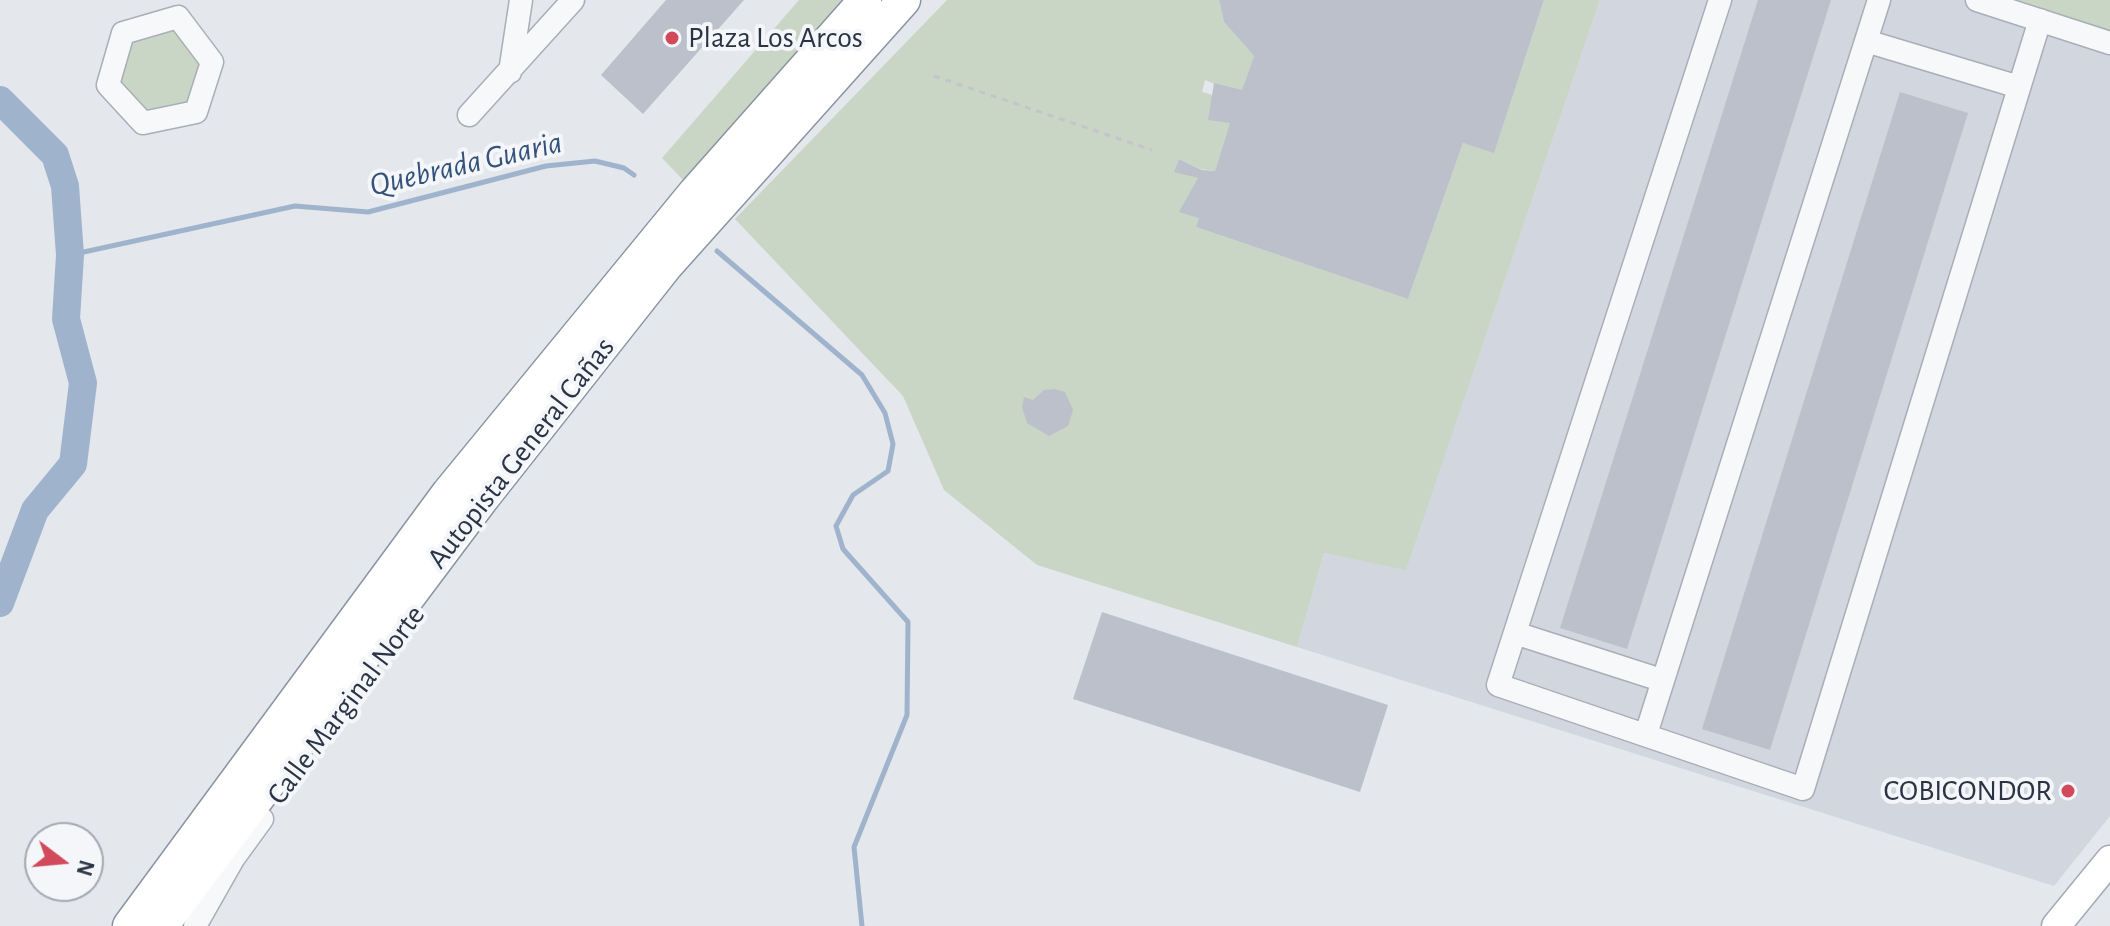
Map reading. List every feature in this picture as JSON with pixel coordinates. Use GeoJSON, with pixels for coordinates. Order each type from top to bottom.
{"type":"FeatureCollection","features":[{"type":"Feature","properties":{"kind":"highway","name":"Autopista General Cañas"},"geometry":{"type":"LineString","coordinates":[[162,926],[483,498],[585,369],[715,208],[904,0]]}},
{"type":"Feature","properties":{"kind":"highway"},"geometry":{"type":"LineString","coordinates":[[715,208],[916,0]]}},
{"type":"Feature","properties":{"kind":"highway","name":"Autopista General Cañas"},"geometry":{"type":"LineString","coordinates":[[129,926],[448,493],[685,203],[860,3]]}},
{"type":"Feature","properties":{"kind":"main road"},"geometry":{"type":"LineString","coordinates":[[2056,926],[2110,860]]}},
{"type":"Feature","properties":{"kind":"street"},"geometry":{"type":"LineString","coordinates":[[510,74],[521,0]]}},
{"type":"Feature","properties":{"kind":"street"},"geometry":{"type":"LineString","coordinates":[[469,115],[510,74],[573,0]]}},
{"type":"Feature","properties":{"kind":"street"},"geometry":{"type":"LineString","coordinates":[[1720,0],[1498,685],[1803,789],[2040,20]]}},
{"type":"Feature","properties":{"kind":"street"},"geometry":{"type":"LineString","coordinates":[[1646,734],[1879,0]]}},
{"type":"Feature","properties":{"kind":"street"},"geometry":{"type":"LineString","coordinates":[[1977,0],[2110,42]]}},
{"type":"Feature","properties":{"kind":"street"},"geometry":{"type":"LineString","coordinates":[[181,9],[212,62],[196,112],[143,123],[108,85],[123,33],[181,9]]}},
{"type":"Feature","properties":{"kind":"street"},"geometry":{"type":"LineString","coordinates":[[1866,41],[2019,87]]}},
{"type":"Feature","properties":{"kind":"street","name":"Calle Marginal Norte"},"geometry":{"type":"LineString","coordinates":[[195,926],[233,859],[498,500],[585,369]]}},
{"type":"Feature","properties":{"kind":"street"},"geometry":{"type":"LineString","coordinates":[[1515,633],[1661,680]]}},
{"type":"Feature","properties":{"kind":"street"},"geometry":{"type":"LineString","coordinates":[[117,926],[176,863]]}},
{"type":"Feature","properties":{"kind":"path"},"geometry":{"type":"LineString","coordinates":[[934,76],[1152,150]]}},
{"type":"Feature","properties":{"kind":"shaded area"},"geometry":{"type":"Polygon","coordinates":[[[1600,0],[2110,0],[2110,816],[2054,886],[1297,647],[1324,553],[1406,569],[1600,0]]]}},
{"type":"Feature","properties":{"kind":"green space"},"geometry":{"type":"Polygon","coordinates":[[[799,0],[847,0],[687,184],[662,158],[799,0]]]}},
{"type":"Feature","properties":{"kind":"green space"},"geometry":{"type":"Polygon","coordinates":[[[947,0],[1219,0],[1224,22],[1254,56],[1242,91],[1229,90],[1205,80],[1202,92],[1237,102],[1215,171],[1201,169],[1179,159],[1175,171],[1211,182],[1196,227],[1408,299],[1463,143],[1494,152],[1544,0],[1600,0],[1406,570],[1324,553],[1297,647],[1037,565],[944,490],[903,396],[735,219],[947,0]]]}},
{"type":"Feature","properties":{"kind":"green space"},"geometry":{"type":"Polygon","coordinates":[[[2009,0],[2110,0],[2110,34],[2009,0]]]}},
{"type":"Feature","properties":{"kind":"green space"},"geometry":{"type":"Polygon","coordinates":[[[174,29],[201,63],[189,102],[147,114],[119,84],[132,40],[174,29]]]}},
{"type":"Feature","properties":{"kind":"building","name":"Plaza Los Arcos"},"geometry":{"type":"Polygon","coordinates":[[[666,0],[744,0],[643,114],[601,75],[666,0]]]}},
{"type":"Feature","properties":{"kind":"building"},"geometry":{"type":"Polygon","coordinates":[[[1219,0],[1544,0],[1494,153],[1463,143],[1408,299],[1196,227],[1199,218],[1179,212],[1198,178],[1174,172],[1179,159],[1202,170],[1215,171],[1230,123],[1208,120],[1214,83],[1242,90],[1254,56],[1224,22],[1219,0]]]}},
{"type":"Feature","properties":{"kind":"building"},"geometry":{"type":"Polygon","coordinates":[[[1758,0],[1831,0],[1627,649],[1560,628],[1758,0]]]}},
{"type":"Feature","properties":{"kind":"building"},"geometry":{"type":"Polygon","coordinates":[[[1900,92],[1968,113],[1770,750],[1702,729],[1900,92]]]}},
{"type":"Feature","properties":{"kind":"building"},"geometry":{"type":"Polygon","coordinates":[[[1044,390],[1065,392],[1073,410],[1068,426],[1049,436],[1027,423],[1022,407],[1024,397],[1033,400],[1044,390]]]}},
{"type":"Feature","properties":{"kind":"building"},"geometry":{"type":"Polygon","coordinates":[[[1102,612],[1388,705],[1360,792],[1073,699],[1102,612]]]}},
{"type":"Feature","properties":{"kind":"waterway"},"geometry":{"type":"LineString","coordinates":[[0,100],[55,155],[65,186],[70,255],[66,319],[83,383],[73,464],[35,510],[0,603]]}},
{"type":"Feature","properties":{"kind":"waterway","name":"Quebrada Guaria"},"geometry":{"type":"LineString","coordinates":[[70,255],[295,206],[368,212],[546,166],[595,161],[624,168],[634,175]]}},
{"type":"Feature","properties":{"kind":"waterway","name":"Quebrada Guaria"},"geometry":{"type":"LineString","coordinates":[[717,251],[862,375],[885,413],[893,444],[888,471],[853,495],[836,526],[843,549],[908,622],[907,715],[854,847],[862,926]]}},
{"type":"Feature","properties":{"kind":"place","name":"Plaza Los Arcos"},"geometry":{"type":"Point","coordinates":[672,38]}},
{"type":"Feature","properties":{"kind":"place","name":"COBICONDOR"},"geometry":{"type":"Point","coordinates":[2068,791]}}]}
